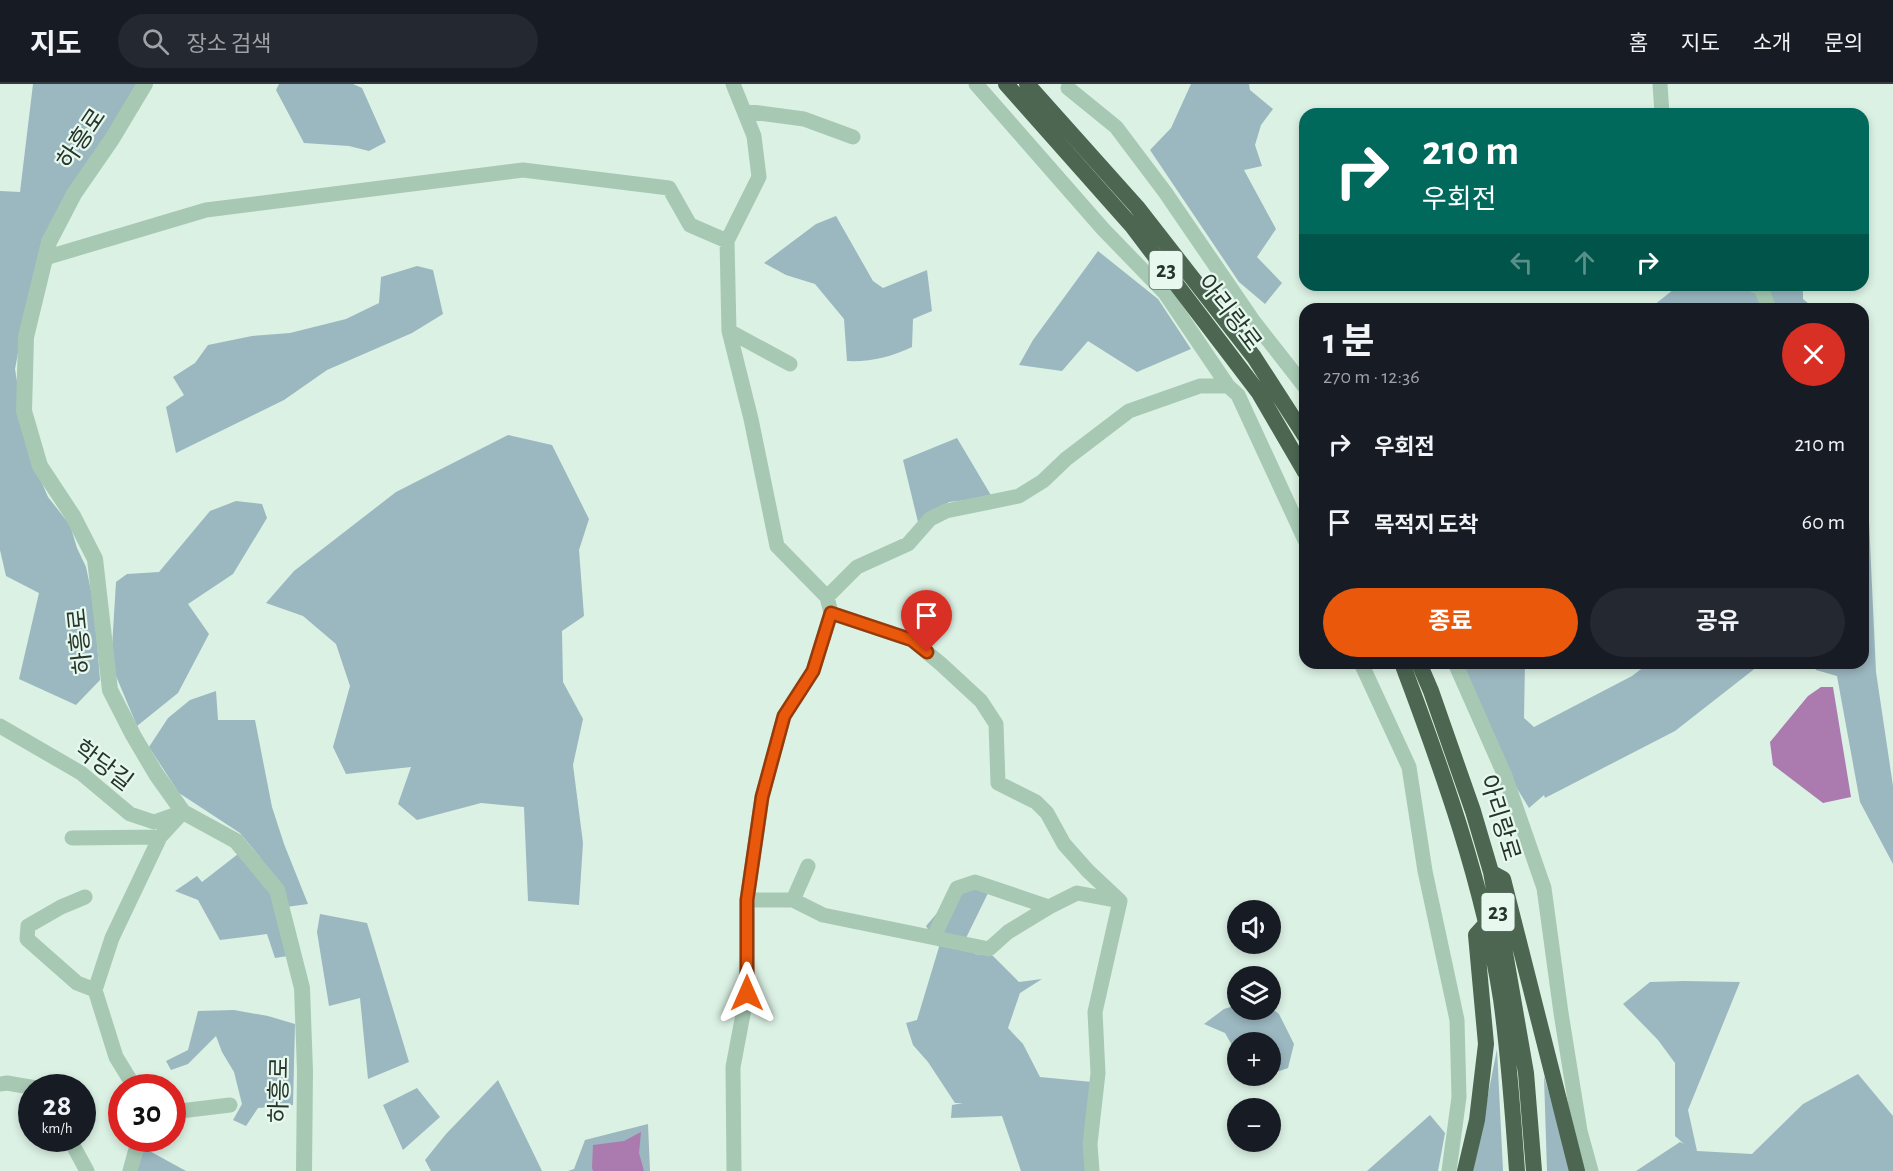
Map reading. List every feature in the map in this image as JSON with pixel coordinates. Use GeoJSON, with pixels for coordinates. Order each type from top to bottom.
{"type":"FeatureCollection","features":[{"type":"Feature","properties":{"kind":"highway","name":"아리랑로"},"geometry":{"type":"LineString","coordinates":[[1006,84],[1132,226],[1259,393],[1299,462]]}},
{"type":"Feature","properties":{"kind":"highway","name":"아리랑로"},"geometry":{"type":"LineString","coordinates":[[1027,84],[1137,207],[1254,357],[1299,427]]}},
{"type":"Feature","properties":{"kind":"highway","name":"아리랑로"},"geometry":{"type":"LineString","coordinates":[[1404,669],[1436,754],[1468,854],[1486,924],[1501,998],[1517,1171]]}},
{"type":"Feature","properties":{"kind":"highway","name":"아리랑로"},"geometry":{"type":"LineString","coordinates":[[1422,669],[1473,811],[1491,873],[1526,1073],[1534,1171]]}},
{"type":"Feature","properties":{"kind":"highway"},"geometry":{"type":"LineString","coordinates":[[1491,873],[1503,879],[1577,1171]]}},
{"type":"Feature","properties":{"kind":"highway"},"geometry":{"type":"LineString","coordinates":[[1465,1171],[1477,1120],[1486,1044],[1476,935],[1486,924]]}},
{"type":"Feature","properties":{"kind":"street","name":"하흥로"},"geometry":{"type":"LineString","coordinates":[[145,84],[112,139],[74,194],[49,242],[26,337],[24,411],[40,466],[73,516],[95,560],[110,690],[156,774],[183,812],[236,841],[277,890],[302,988],[305,1071],[304,1171]]}},
{"type":"Feature","properties":{"kind":"street"},"geometry":{"type":"LineString","coordinates":[[734,84],[754,136],[759,177],[727,241],[729,331],[751,419],[777,546],[827,597],[831,613],[813,671],[784,716],[762,797],[747,900],[747,993],[733,1066],[734,1171]]}},
{"type":"Feature","properties":{"kind":"street"},"geometry":{"type":"LineString","coordinates":[[976,84],[1102,229],[1165,293],[1228,386],[1238,395],[1299,527]]}},
{"type":"Feature","properties":{"kind":"street"},"geometry":{"type":"LineString","coordinates":[[1660,84],[1662,108]]}},
{"type":"Feature","properties":{"kind":"street"},"geometry":{"type":"LineString","coordinates":[[1068,88],[1116,127],[1165,192],[1254,322],[1299,379]]}},
{"type":"Feature","properties":{"kind":"street"},"geometry":{"type":"LineString","coordinates":[[744,111],[804,119],[853,137]]}},
{"type":"Feature","properties":{"kind":"street"},"geometry":{"type":"LineString","coordinates":[[45,258],[206,210],[523,170],[669,188],[690,225],[727,241]]}},
{"type":"Feature","properties":{"kind":"street"},"geometry":{"type":"LineString","coordinates":[[729,331],[790,364]]}},
{"type":"Feature","properties":{"kind":"street"},"geometry":{"type":"LineString","coordinates":[[827,597],[857,567],[908,544],[930,519],[946,511],[1019,496],[1042,481],[1066,459],[1129,411],[1200,386],[1228,386]]}},
{"type":"Feature","properties":{"kind":"street"},"geometry":{"type":"LineString","coordinates":[[831,613],[912,640],[942,664],[981,701],[996,724],[998,783],[1036,802],[1047,813],[1064,844],[1088,871],[1120,901]]}},
{"type":"Feature","properties":{"kind":"street"},"geometry":{"type":"LineString","coordinates":[[1364,669],[1409,767],[1425,871],[1457,1020],[1459,1097],[1449,1171]]}},
{"type":"Feature","properties":{"kind":"street"},"geometry":{"type":"LineString","coordinates":[[1458,669],[1505,776],[1544,888],[1580,1131],[1590,1171]]}},
{"type":"Feature","properties":{"kind":"street","name":"학당길"},"geometry":{"type":"LineString","coordinates":[[0,726],[81,773],[130,814],[154,822],[183,812]]}},
{"type":"Feature","properties":{"kind":"street"},"geometry":{"type":"LineString","coordinates":[[126,1074],[116,1057],[95,990],[112,938],[160,837],[183,812]]}},
{"type":"Feature","properties":{"kind":"street"},"geometry":{"type":"LineString","coordinates":[[72,837],[160,837]]}},
{"type":"Feature","properties":{"kind":"street"},"geometry":{"type":"LineString","coordinates":[[793,900],[808,866]]}},
{"type":"Feature","properties":{"kind":"street"},"geometry":{"type":"LineString","coordinates":[[934,936],[957,888],[975,882],[1049,907]]}},
{"type":"Feature","properties":{"kind":"street"},"geometry":{"type":"LineString","coordinates":[[747,900],[793,900],[823,915],[989,949],[1008,932],[1077,893],[1120,901]]}},
{"type":"Feature","properties":{"kind":"street"},"geometry":{"type":"LineString","coordinates":[[85,897],[61,907],[28,926],[27,939],[77,983],[95,990]]}},
{"type":"Feature","properties":{"kind":"street"},"geometry":{"type":"LineString","coordinates":[[1092,1171],[1090,1144],[1098,1073],[1095,1012],[1120,901]]}},
{"type":"Feature","properties":{"kind":"street"},"geometry":{"type":"LineString","coordinates":[[0,1084],[18,1085]]}},
{"type":"Feature","properties":{"kind":"street"},"geometry":{"type":"LineString","coordinates":[[186,1110],[230,1104]]}},
{"type":"Feature","properties":{"kind":"street"},"geometry":{"type":"LineString","coordinates":[[77,1152],[87,1171]]}},
{"type":"Feature","properties":{"kind":"street"},"geometry":{"type":"LineString","coordinates":[[130,1171],[135,1152]]}},
{"type":"Feature","properties":{"kind":"shaded area"},"geometry":{"type":"Polygon","coordinates":[[[33,84],[139,84],[28,298],[15,369],[28,451],[48,497],[70,525],[86,567],[94,605],[100,680],[76,705],[19,679],[39,593],[6,576],[0,550],[0,191],[20,192],[33,84]]]}},
{"type":"Feature","properties":{"kind":"shaded area"},"geometry":{"type":"Polygon","coordinates":[[[279,84],[353,84],[362,88],[386,142],[369,151],[349,146],[304,143],[276,90],[279,84]]]}},
{"type":"Feature","properties":{"kind":"shaded area"},"geometry":{"type":"Polygon","coordinates":[[[1191,84],[1249,84],[1250,90],[1273,109],[1261,125],[1255,145],[1262,166],[1244,170],[1276,229],[1257,257],[1282,283],[1265,304],[1239,282],[1150,150],[1171,128],[1191,84]]]}},
{"type":"Feature","properties":{"kind":"shaded area"},"geometry":{"type":"Polygon","coordinates":[[[836,216],[873,281],[883,288],[927,270],[932,311],[913,319],[912,347],[881,358],[847,361],[844,319],[815,284],[786,275],[764,263],[816,224],[836,216]]]}},
{"type":"Feature","properties":{"kind":"shaded area"},"geometry":{"type":"Polygon","coordinates":[[[1098,251],[1158,299],[1191,349],[1137,372],[1088,341],[1062,371],[1019,365],[1033,340],[1098,251]]]}},
{"type":"Feature","properties":{"kind":"shaded area"},"geometry":{"type":"Polygon","coordinates":[[[417,266],[433,270],[443,314],[412,333],[327,370],[284,400],[176,453],[166,407],[184,395],[173,377],[195,363],[208,345],[252,336],[290,333],[346,319],[379,303],[381,277],[417,266]]]}},
{"type":"Feature","properties":{"kind":"shaded area"},"geometry":{"type":"Polygon","coordinates":[[[1672,291],[1803,291],[1803,299],[1808,303],[1657,303],[1672,291]]]}},
{"type":"Feature","properties":{"kind":"shaded area"},"geometry":{"type":"Polygon","coordinates":[[[508,435],[552,445],[589,519],[579,550],[584,616],[562,631],[563,682],[583,719],[573,765],[583,843],[579,905],[528,901],[524,807],[481,803],[417,820],[398,804],[411,767],[346,774],[333,747],[350,686],[336,644],[303,616],[266,603],[294,571],[396,492],[508,435]]]}},
{"type":"Feature","properties":{"kind":"shaded area"},"geometry":{"type":"Polygon","coordinates":[[[957,438],[992,497],[949,502],[918,522],[903,460],[957,438]]]}},
{"type":"Feature","properties":{"kind":"shaded area"},"geometry":{"type":"Polygon","coordinates":[[[236,501],[262,504],[267,518],[233,574],[188,604],[209,634],[178,693],[137,726],[111,664],[116,582],[127,574],[159,572],[210,511],[236,501]]]}},
{"type":"Feature","properties":{"kind":"shaded area"},"geometry":{"type":"Polygon","coordinates":[[[1869,521],[1876,672],[1893,786],[1893,864],[1860,802],[1837,676],[1816,670],[1869,669],[1869,521]]]}},
{"type":"Feature","properties":{"kind":"shaded area"},"geometry":{"type":"Polygon","coordinates":[[[1461,669],[1525,669],[1524,718],[1534,727],[1641,669],[1754,669],[1675,731],[1545,798],[1544,795],[1529,808],[1507,772],[1461,669]]]}},
{"type":"Feature","properties":{"kind":"shaded area"},"geometry":{"type":"Polygon","coordinates":[[[1821,687],[1833,687],[1851,797],[1823,803],[1773,765],[1770,742],[1808,696],[1821,687]]]}},
{"type":"Feature","properties":{"kind":"shaded area"},"geometry":{"type":"Polygon","coordinates":[[[216,691],[218,720],[255,720],[272,807],[308,904],[286,907],[259,856],[240,833],[179,793],[149,747],[168,718],[190,700],[216,691]]]}},
{"type":"Feature","properties":{"kind":"shaded area"},"geometry":{"type":"Polygon","coordinates":[[[238,854],[274,896],[288,956],[275,958],[267,934],[220,940],[198,900],[175,891],[197,876],[202,882],[238,854]]]}},
{"type":"Feature","properties":{"kind":"shaded area"},"geometry":{"type":"Polygon","coordinates":[[[968,877],[991,887],[966,938],[975,954],[993,956],[1019,982],[1042,979],[1020,993],[1008,1028],[1023,1044],[1040,1077],[1092,1082],[1085,1171],[1021,1171],[1002,1116],[951,1118],[952,1105],[963,1103],[955,1103],[928,1062],[913,1045],[906,1023],[917,1020],[939,947],[926,926],[968,877]]]}},
{"type":"Feature","properties":{"kind":"shaded area"},"geometry":{"type":"Polygon","coordinates":[[[320,914],[367,923],[409,1062],[368,1079],[360,998],[329,1006],[317,932],[320,914]]]}},
{"type":"Feature","properties":{"kind":"shaded area"},"geometry":{"type":"Polygon","coordinates":[[[1650,982],[1740,982],[1688,1110],[1697,1151],[1752,1154],[1803,1104],[1858,1074],[1893,1116],[1893,1171],[1636,1171],[1680,1142],[1684,1144],[1675,1136],[1675,1063],[1658,1040],[1623,1004],[1650,982]]]}},
{"type":"Feature","properties":{"kind":"shaded area"},"geometry":{"type":"Polygon","coordinates":[[[1227,1008],[1227,1020],[1281,1020],[1281,1018],[1294,1044],[1288,1068],[1281,1070],[1281,1032],[1227,1032],[1227,1036],[1225,1033],[1204,1024],[1227,1008]]]}},
{"type":"Feature","properties":{"kind":"shaded area"},"geometry":{"type":"Polygon","coordinates":[[[234,1010],[295,1024],[293,1105],[258,1108],[246,1126],[233,1120],[242,1104],[234,1072],[216,1036],[188,1064],[171,1070],[166,1061],[188,1050],[198,1011],[234,1010]]]}},
{"type":"Feature","properties":{"kind":"shaded area"},"geometry":{"type":"Polygon","coordinates":[[[1497,1049],[1503,1171],[1473,1171],[1497,1049]]]}},
{"type":"Feature","properties":{"kind":"shaded area"},"geometry":{"type":"Polygon","coordinates":[[[1544,1076],[1571,1171],[1547,1171],[1544,1076]]]}},
{"type":"Feature","properties":{"kind":"shaded area"},"geometry":{"type":"Polygon","coordinates":[[[498,1080],[542,1171],[431,1171],[425,1160],[446,1134],[498,1080]]]}},
{"type":"Feature","properties":{"kind":"shaded area"},"geometry":{"type":"Polygon","coordinates":[[[417,1088],[440,1117],[403,1150],[383,1105],[417,1088]]]}},
{"type":"Feature","properties":{"kind":"shaded area"},"geometry":{"type":"Polygon","coordinates":[[[1430,1115],[1445,1133],[1438,1171],[1367,1171],[1430,1115]]]}},
{"type":"Feature","properties":{"kind":"shaded area"},"geometry":{"type":"Polygon","coordinates":[[[648,1124],[650,1171],[568,1171],[574,1169],[585,1140],[648,1124]]]}},
{"type":"Feature","properties":{"kind":"shaded area"},"geometry":{"type":"Polygon","coordinates":[[[641,1132],[639,1153],[644,1171],[593,1171],[593,1145],[624,1141],[641,1132]]]}},
{"type":"Feature","properties":{"kind":"shaded area"},"geometry":{"type":"Polygon","coordinates":[[[143,1152],[151,1152],[186,1171],[137,1171],[143,1152]]]}},
{"type":"Feature","properties":{"kind":"route"},"geometry":{"type":"LineString","coordinates":[[747,993],[747,900],[762,797],[784,716],[813,671],[831,613],[912,640],[927,652]]}}]}
